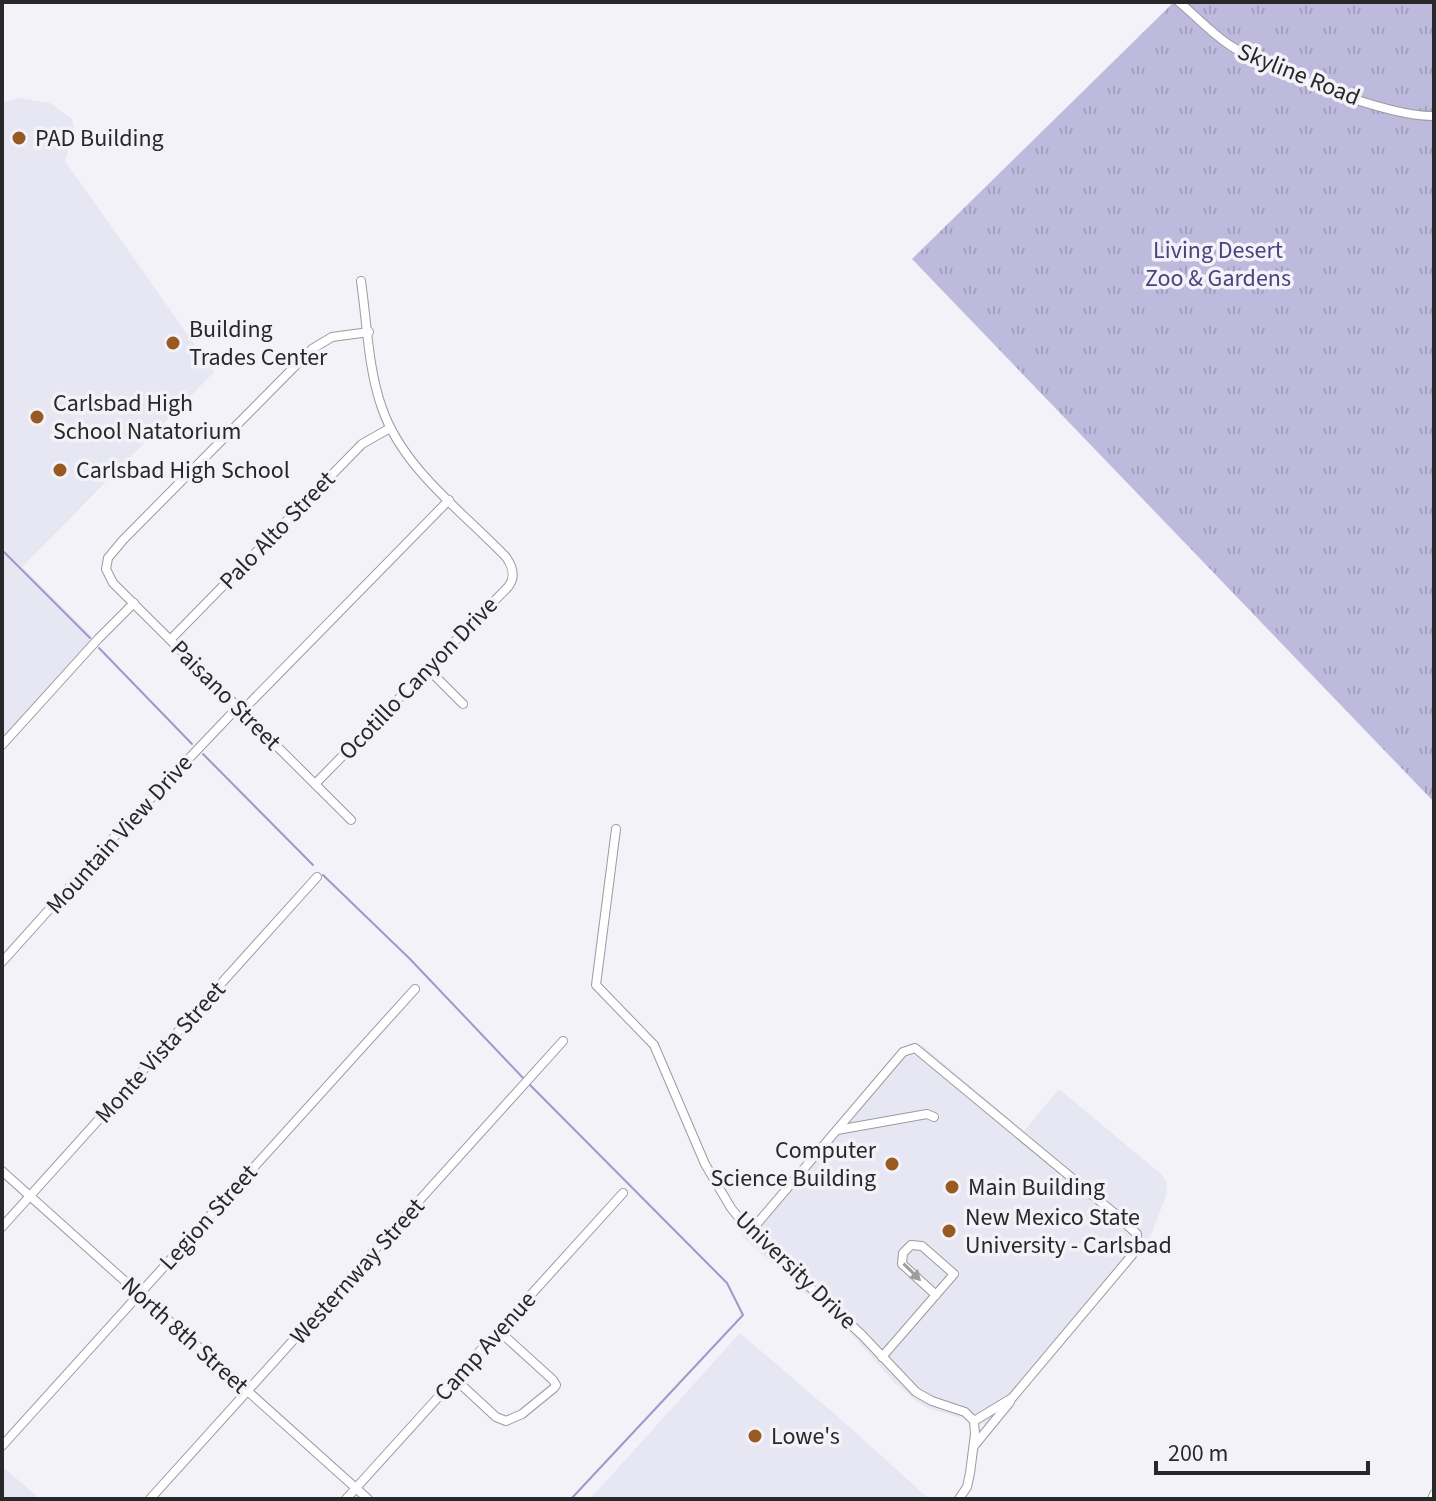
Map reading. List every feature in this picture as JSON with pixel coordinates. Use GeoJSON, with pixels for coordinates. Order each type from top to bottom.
{"type":"FeatureCollection","features":[{"type":"Feature","properties":{"kind":"street","name":"Skyline Road"},"geometry":{"type":"LineString","coordinates":[[1179,2],[1227,44],[1265,65],[1383,107],[1434,116]]}},
{"type":"Feature","properties":{"kind":"street","name":"Ocotillo Canyon Drive"},"geometry":{"type":"LineString","coordinates":[[315,784],[508,587],[513,577],[506,557],[417,467],[390,428],[379,397],[361,281]]}},
{"type":"Feature","properties":{"kind":"street","name":"Paisano Street"},"geometry":{"type":"LineString","coordinates":[[351,820],[108,577],[106,569],[108,558],[123,540],[312,349],[332,337],[369,332]]}},
{"type":"Feature","properties":{"kind":"street","name":"Palo Alto Street"},"geometry":{"type":"LineString","coordinates":[[171,639],[362,444],[390,428]]}},
{"type":"Feature","properties":{"kind":"street","name":"Mountain View Drive"},"geometry":{"type":"LineString","coordinates":[[2,962],[115,836],[449,500]]}},
{"type":"Feature","properties":{"kind":"street"},"geometry":{"type":"LineString","coordinates":[[2,745],[134,603]]}},
{"type":"Feature","properties":{"kind":"street"},"geometry":{"type":"LineString","coordinates":[[428,669],[463,704]]}},
{"type":"Feature","properties":{"kind":"street","name":"University Drive"},"geometry":{"type":"LineString","coordinates":[[616,829],[596,985],[654,1045],[712,1177],[750,1232],[862,1335],[922,1396],[965,1412],[974,1421]]}},
{"type":"Feature","properties":{"kind":"street","name":"Monte Vista Street"},"geometry":{"type":"LineString","coordinates":[[2,1227],[317,877]]}},
{"type":"Feature","properties":{"kind":"street","name":"Legion Street"},"geometry":{"type":"LineString","coordinates":[[2,1446],[415,989]]}},
{"type":"Feature","properties":{"kind":"street","name":"Westernway Street"},"geometry":{"type":"LineString","coordinates":[[150,1499],[563,1041]]}},
{"type":"Feature","properties":{"kind":"street"},"geometry":{"type":"LineString","coordinates":[[750,1232],[903,1052],[915,1048],[1137,1234],[1138,1248],[974,1446]]}},
{"type":"Feature","properties":{"kind":"street"},"geometry":{"type":"LineString","coordinates":[[836,1131],[927,1114],[934,1117]]}},
{"type":"Feature","properties":{"kind":"street","name":"North 8th Street"},"geometry":{"type":"LineString","coordinates":[[2,1171],[368,1499]]}},
{"type":"Feature","properties":{"kind":"street","name":"Camp Avenue"},"geometry":{"type":"LineString","coordinates":[[346,1499],[623,1193]]}},
{"type":"Feature","properties":{"kind":"street"},"geometry":{"type":"LineString","coordinates":[[882,1357],[936,1295],[954,1274],[916,1244],[907,1249],[901,1259],[902,1264],[936,1295]]}},
{"type":"Feature","properties":{"kind":"street"},"geometry":{"type":"LineString","coordinates":[[455,1379],[496,1417],[506,1421],[516,1419],[554,1388],[553,1380],[499,1331]]}},
{"type":"Feature","properties":{"kind":"street"},"geometry":{"type":"LineString","coordinates":[[959,1499],[967,1487],[974,1446],[974,1421],[1012,1398]]}},
{"type":"Feature","properties":{"kind":"shaded area","name":"Carlsbad High School"},"geometry":{"type":"Polygon","coordinates":[[[19,98],[50,103],[72,119],[74,127],[65,161],[214,372],[22,567],[93,638],[2,738],[2,103],[19,98]]]}},
{"type":"Feature","properties":{"kind":"shaded area","name":"New Mexico State University - Carlsbad"},"geometry":{"type":"Polygon","coordinates":[[[911,1043],[923,1046],[1024,1131],[1059,1089],[1162,1175],[1167,1183],[1166,1196],[1148,1242],[993,1427],[930,1409],[916,1401],[894,1382],[851,1334],[742,1236],[899,1050],[911,1043]]]}},
{"type":"Feature","properties":{"kind":"shaded area"},"geometry":{"type":"Polygon","coordinates":[[[740,1333],[844,1422],[929,1499],[590,1499],[740,1333]]]}},
{"type":"Feature","properties":{"kind":"shaded area"},"geometry":{"type":"Polygon","coordinates":[[[2,1466],[40,1499],[2,1499],[2,1466]]]}},
{"type":"Feature","properties":{"kind":"green space","name":"Living Desert Zoo & Gardens"},"geometry":{"type":"Polygon","coordinates":[[[1174,2],[1434,2],[1434,802],[912,259],[1174,2]]]}},
{"type":"Feature","properties":{"kind":"waterway"},"geometry":{"type":"LineString","coordinates":[[2,550],[90,638]]}},
{"type":"Feature","properties":{"kind":"waterway"},"geometry":{"type":"LineString","coordinates":[[99,648],[192,744]]}},
{"type":"Feature","properties":{"kind":"waterway"},"geometry":{"type":"LineString","coordinates":[[203,754],[313,865]]}},
{"type":"Feature","properties":{"kind":"waterway"},"geometry":{"type":"LineString","coordinates":[[323,875],[410,959],[524,1079]]}},
{"type":"Feature","properties":{"kind":"waterway"},"geometry":{"type":"LineString","coordinates":[[529,1084],[727,1283],[743,1315],[571,1499]]}},
{"type":"Feature","properties":{"kind":"place","name":"PAD Building"},"geometry":{"type":"Point","coordinates":[19,138]}},
{"type":"Feature","properties":{"kind":"place","name":"Building Trades Center"},"geometry":{"type":"Point","coordinates":[173,343]}},
{"type":"Feature","properties":{"kind":"place","name":"Carlsbad High School Natatorium"},"geometry":{"type":"Point","coordinates":[37,417]}},
{"type":"Feature","properties":{"kind":"place","name":"Carlsbad High School"},"geometry":{"type":"Point","coordinates":[60,470]}},
{"type":"Feature","properties":{"kind":"place","name":"Computer Science Building"},"geometry":{"type":"Point","coordinates":[892,1164]}},
{"type":"Feature","properties":{"kind":"place","name":"Main Building"},"geometry":{"type":"Point","coordinates":[952,1187]}},
{"type":"Feature","properties":{"kind":"place","name":"New Mexico State University - Carlsbad"},"geometry":{"type":"Point","coordinates":[949,1231]}},
{"type":"Feature","properties":{"kind":"place","name":"Lowe's"},"geometry":{"type":"Point","coordinates":[755,1436]}}]}
